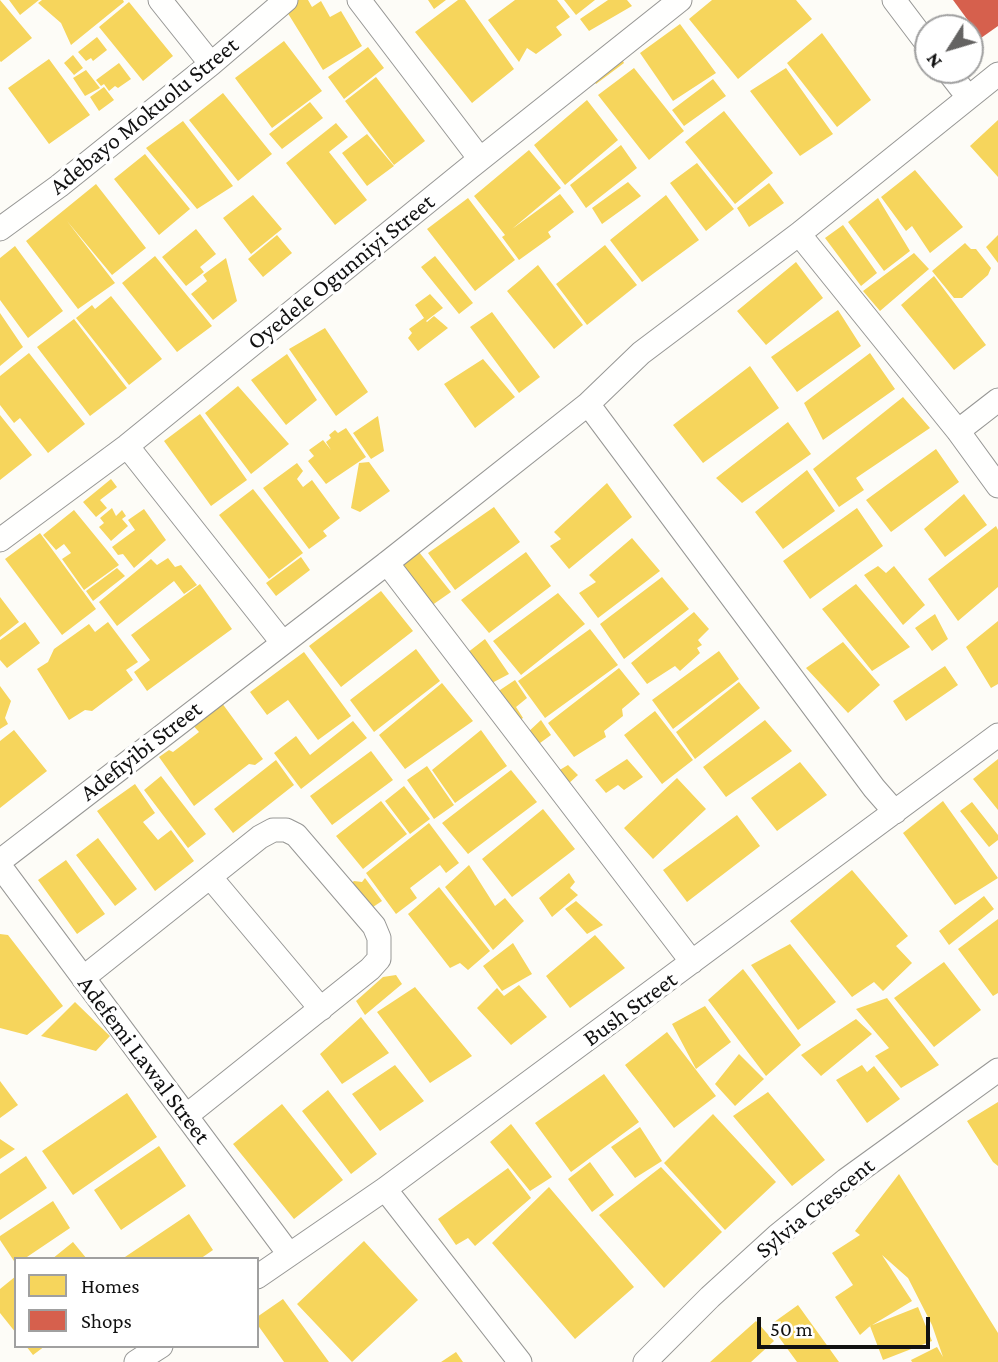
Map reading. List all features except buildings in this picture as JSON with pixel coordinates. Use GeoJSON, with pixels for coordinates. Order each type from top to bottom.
{"type":"FeatureCollection","features":[{"type":"Feature","properties":{"kind":"street"},"geometry":{"type":"LineString","coordinates":[[160,0],[211,64]]}},
{"type":"Feature","properties":{"kind":"street","name":"Adebayo Mokuolu Street"},"geometry":{"type":"LineString","coordinates":[[0,229],[211,64],[286,0]]}},
{"type":"Feature","properties":{"kind":"street"},"geometry":{"type":"LineString","coordinates":[[359,0],[480,159]]}},
{"type":"Feature","properties":{"kind":"street","name":"Oyedele Ogunniyi Street"},"geometry":{"type":"LineString","coordinates":[[0,540],[127,446],[680,0]]}},
{"type":"Feature","properties":{"kind":"street"},"geometry":{"type":"LineString","coordinates":[[894,0],[914,26]]}},
{"type":"Feature","properties":{"kind":"street","name":"Adefiyibi Street"},"geometry":{"type":"LineString","coordinates":[[0,861],[387,563],[588,404],[641,353],[799,233],[998,74]]}},
{"type":"Feature","properties":{"kind":"street"},"geometry":{"type":"LineString","coordinates":[[958,84],[968,97]]}},
{"type":"Feature","properties":{"kind":"street"},"geometry":{"type":"LineString","coordinates":[[799,233],[998,485]]}},
{"type":"Feature","properties":{"kind":"street"},"geometry":{"type":"LineString","coordinates":[[958,431],[998,400]]}},
{"type":"Feature","properties":{"kind":"street"},"geometry":{"type":"LineString","coordinates":[[588,404],[895,812]]}},
{"type":"Feature","properties":{"kind":"street"},"geometry":{"type":"LineString","coordinates":[[127,446],[282,642]]}},
{"type":"Feature","properties":{"kind":"street"},"geometry":{"type":"LineString","coordinates":[[387,563],[692,962]]}},
{"type":"Feature","properties":{"kind":"street","name":"Bush Street"},"geometry":{"type":"LineString","coordinates":[[259,1276],[385,1189],[998,735]]}},
{"type":"Feature","properties":{"kind":"street"},"geometry":{"type":"LineString","coordinates":[[83,978],[260,837],[273,830],[286,830],[296,835],[374,926],[379,939],[379,959],[370,969],[186,1116]]}},
{"type":"Feature","properties":{"kind":"street","name":"Adefemi Lawal Street"},"geometry":{"type":"LineString","coordinates":[[0,866],[289,1254]]}},
{"type":"Feature","properties":{"kind":"street"},"geometry":{"type":"LineString","coordinates":[[211,878],[321,1009]]}},
{"type":"Feature","properties":{"kind":"street","name":"Sylvia Crescent"},"geometry":{"type":"LineString","coordinates":[[646,1362],[710,1297],[777,1236],[846,1180],[998,1070]]}},
{"type":"Feature","properties":{"kind":"street"},"geometry":{"type":"LineString","coordinates":[[385,1189],[520,1362]]}},
{"type":"Feature","properties":{"kind":"street"},"geometry":{"type":"LineString","coordinates":[[136,1362],[158,1348]]}}]}
